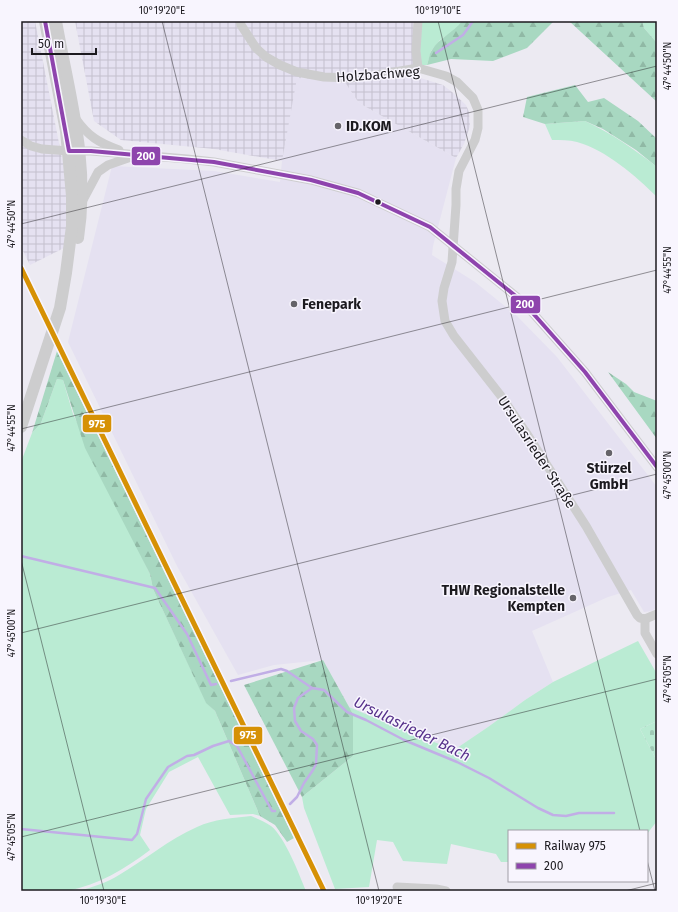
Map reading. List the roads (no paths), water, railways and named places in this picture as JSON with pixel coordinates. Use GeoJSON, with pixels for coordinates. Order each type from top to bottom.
{"type":"FeatureCollection","features":[{"type":"Feature","properties":{"kind":"main road"},"geometry":{"type":"LineString","coordinates":[[21,427],[60,308],[72,278],[81,221],[82,202],[74,151],[66,131],[45,21]]}},
{"type":"Feature","properties":{"kind":"main road"},"geometry":{"type":"LineString","coordinates":[[56,21],[75,118],[72,226],[60,308]]}},
{"type":"Feature","properties":{"kind":"street","name":"Holzbachweg"},"geometry":{"type":"LineString","coordinates":[[240,21],[256,48],[266,57],[297,72],[324,77],[350,78],[418,68],[446,76],[457,82],[473,98],[478,110],[478,128],[475,140],[459,171],[456,189],[453,245]]}},
{"type":"Feature","properties":{"kind":"street"},"geometry":{"type":"LineString","coordinates":[[418,21],[416,51],[418,68]]}},
{"type":"Feature","properties":{"kind":"street"},"geometry":{"type":"LineString","coordinates":[[75,118],[96,140],[106,146],[134,155]]}},
{"type":"Feature","properties":{"kind":"street"},"geometry":{"type":"LineString","coordinates":[[21,140],[31,146],[42,149],[214,162],[311,180],[358,193],[430,228],[523,302],[585,372],[657,467]]}},
{"type":"Feature","properties":{"kind":"street"},"geometry":{"type":"LineString","coordinates":[[82,202],[98,172],[108,165],[134,155]]}},
{"type":"Feature","properties":{"kind":"street","name":"Ursulasrieder Straße"},"geometry":{"type":"LineString","coordinates":[[453,245],[452,262],[444,288],[442,301],[446,321],[454,336],[501,396],[586,526],[637,615],[640,618],[645,619]]}},
{"type":"Feature","properties":{"kind":"street"},"geometry":{"type":"LineString","coordinates":[[657,614],[645,619],[645,633],[657,654]]}},
{"type":"Feature","properties":{"kind":"street"},"geometry":{"type":"LineString","coordinates":[[397,887],[446,891]]}},
{"type":"Feature","properties":{"kind":"waterway"},"geometry":{"type":"LineString","coordinates":[[436,53],[463,35],[473,21]]}},
{"type":"Feature","properties":{"kind":"waterway"},"geometry":{"type":"LineString","coordinates":[[21,556],[155,588],[187,634],[211,685],[216,684]]}},
{"type":"Feature","properties":{"kind":"waterway"},"geometry":{"type":"LineString","coordinates":[[231,681],[281,669],[287,671],[312,688]]}},
{"type":"Feature","properties":{"kind":"waterway","name":"Ursulasrieder Bach"},"geometry":{"type":"LineString","coordinates":[[290,804],[297,797],[316,764],[317,745],[313,739],[301,731],[295,721],[294,708],[298,698],[312,688],[324,690],[347,712],[404,740],[457,762],[489,778],[538,808],[553,815],[566,816],[579,813],[614,813]]}},
{"type":"Feature","properties":{"kind":"waterway","name":"Ursulasrieder Bach"},"geometry":{"type":"LineString","coordinates":[[21,829],[132,840],[137,834],[146,799],[168,767],[187,756],[194,755],[213,746],[229,741],[237,746],[272,811],[275,811]]}},
{"type":"Feature","properties":{"kind":"rail line","name":"975"},"geometry":{"type":"LineString","coordinates":[[21,268],[324,891]]}},
{"type":"Feature","properties":{"kind":"place","name":"ID.KOM"},"geometry":{"type":"Point","coordinates":[338,126]}},
{"type":"Feature","properties":{"kind":"place","name":"Fenepark"},"geometry":{"type":"Point","coordinates":[294,304]}},
{"type":"Feature","properties":{"kind":"place","name":"Stürzel GmbH"},"geometry":{"type":"Point","coordinates":[609,453]}},
{"type":"Feature","properties":{"kind":"place","name":"THW Regionalstelle Kempten"},"geometry":{"type":"Point","coordinates":[573,598]}}]}
